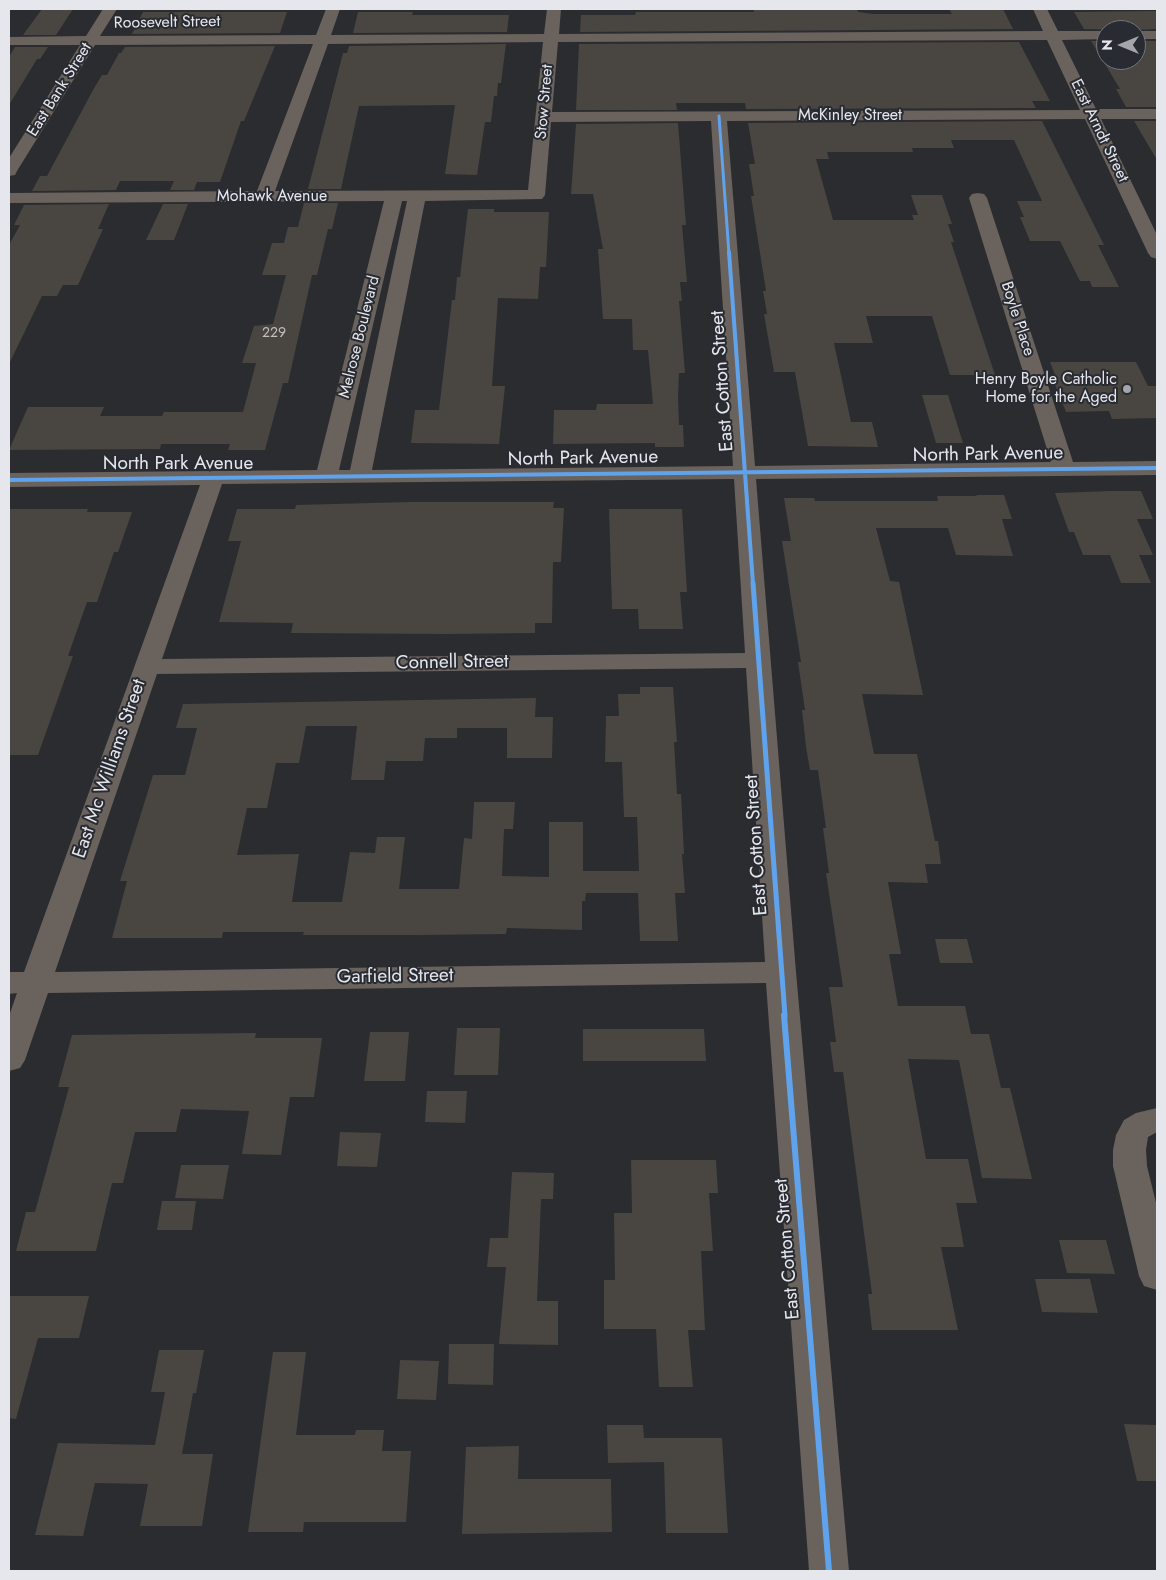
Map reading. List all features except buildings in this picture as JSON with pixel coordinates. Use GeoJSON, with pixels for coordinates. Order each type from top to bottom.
{"type":"FeatureCollection","features":[{"type":"Feature","properties":{"kind":"street","name":"East Bank Street"},"geometry":{"type":"LineString","coordinates":[[9,171],[110,9]]}},
{"type":"Feature","properties":{"kind":"street"},"geometry":{"type":"LineString","coordinates":[[264,197],[333,9]]}},
{"type":"Feature","properties":{"kind":"street","name":"Stow Street"},"geometry":{"type":"LineString","coordinates":[[536,195],[554,9]]}},
{"type":"Feature","properties":{"kind":"street","name":"East Arndt Street"},"geometry":{"type":"LineString","coordinates":[[1040,9],[1157,253]]}},
{"type":"Feature","properties":{"kind":"street","name":"Roosevelt Street"},"geometry":{"type":"LineString","coordinates":[[9,41],[1096,35]]}},
{"type":"Feature","properties":{"kind":"street","name":"McKinley Street"},"geometry":{"type":"LineString","coordinates":[[543,117],[1157,114]]}},
{"type":"Feature","properties":{"kind":"street","name":"East Cotton Street"},"geometry":{"type":"LineString","coordinates":[[719,116],[781,972],[829,1571]]}},
{"type":"Feature","properties":{"kind":"street","name":"Mohawk Avenue"},"geometry":{"type":"LineString","coordinates":[[9,198],[536,195]]}},
{"type":"Feature","properties":{"kind":"street","name":"Melrose Boulevard"},"geometry":{"type":"LineString","coordinates":[[326,478],[394,197]]}},
{"type":"Feature","properties":{"kind":"street","name":"Melrose Boulevard"},"geometry":{"type":"LineString","coordinates":[[360,476],[417,197]]}},
{"type":"Feature","properties":{"kind":"street","name":"Boyle Place"},"geometry":{"type":"LineString","coordinates":[[978,198],[1064,469]]}},
{"type":"Feature","properties":{"kind":"street","name":"North Park Avenue"},"geometry":{"type":"LineString","coordinates":[[9,480],[1157,468]]}},
{"type":"Feature","properties":{"kind":"street","name":"East Mc Williams Street"},"geometry":{"type":"LineString","coordinates":[[9,1060],[22,983],[146,667],[213,478]]}},
{"type":"Feature","properties":{"kind":"street","name":"Connell Street"},"geometry":{"type":"LineString","coordinates":[[146,667],[758,660]]}},
{"type":"Feature","properties":{"kind":"street","name":"Garfield Street"},"geometry":{"type":"LineString","coordinates":[[22,983],[781,972]]}},
{"type":"Feature","properties":{"kind":"street"},"geometry":{"type":"LineString","coordinates":[[1157,1120],[1141,1125],[1133,1132],[1129,1142],[1130,1166],[1157,1276]]}},
{"type":"Feature","properties":{"kind":"cycle path"},"geometry":{"type":"LineString","coordinates":[[719,116],[781,972],[829,1571]]}},
{"type":"Feature","properties":{"kind":"cycle path"},"geometry":{"type":"LineString","coordinates":[[9,480],[1157,468]]}},
{"type":"Feature","properties":{"kind":"place","name":"Henry Boyle Catholic Home for the Aged"},"geometry":{"type":"Point","coordinates":[1127,389]}}]}
